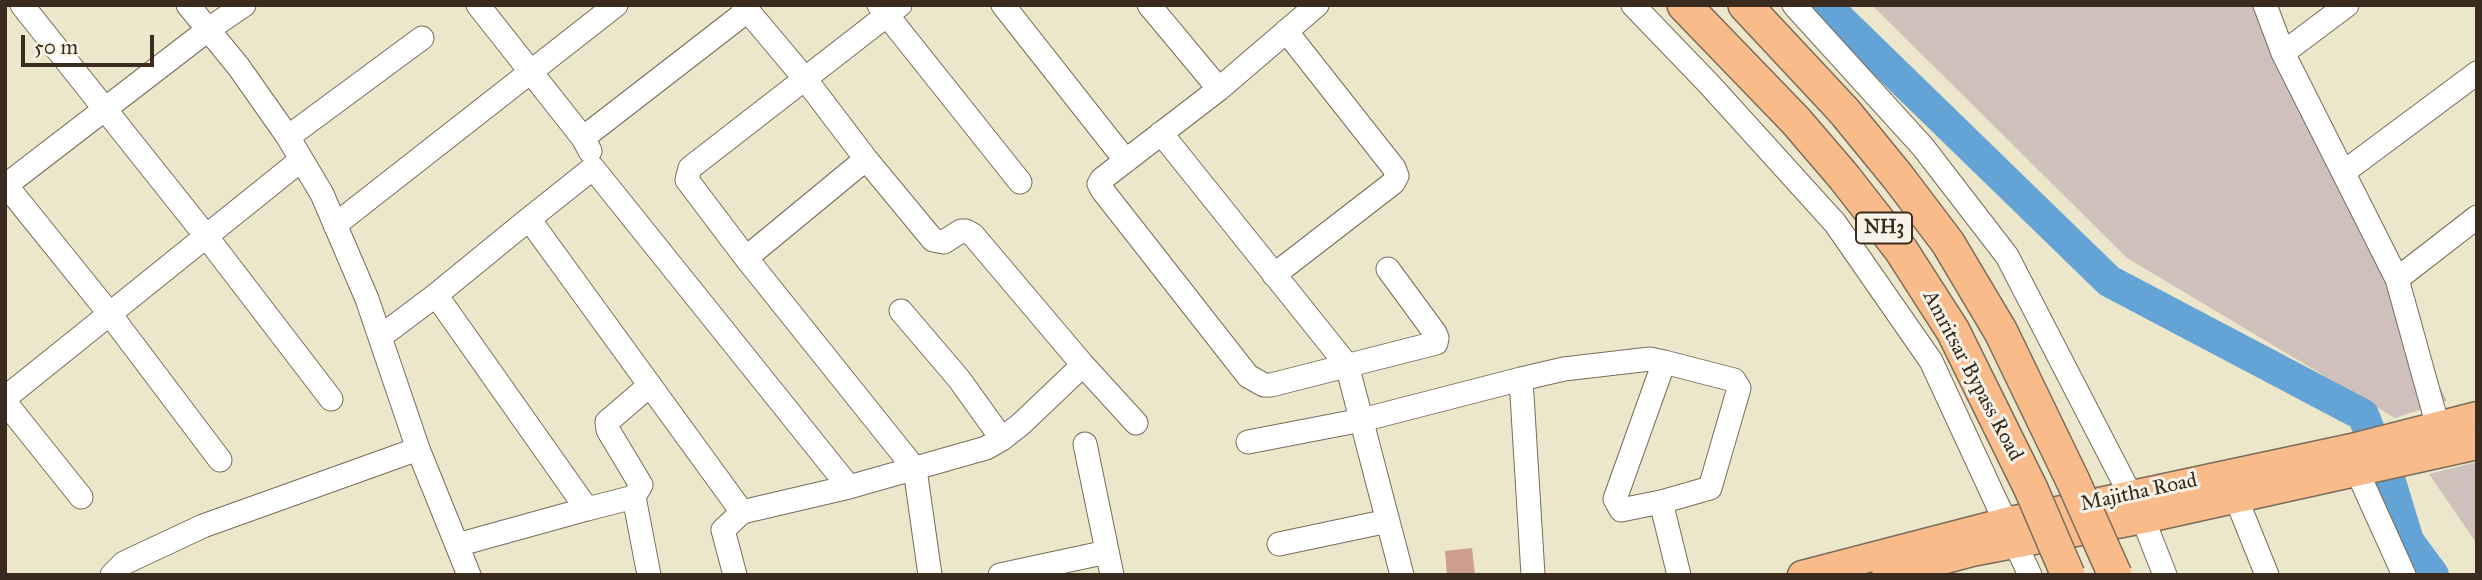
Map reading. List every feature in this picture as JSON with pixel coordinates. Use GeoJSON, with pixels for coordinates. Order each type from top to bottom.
{"type":"FeatureCollection","features":[{"type":"Feature","properties":{"kind":"highway","name":"Amritsar Bypass Road"},"geometry":{"type":"LineString","coordinates":[[1684,5],[1796,121],[1901,250],[1953,331],[2031,489],[2068,575]]}},
{"type":"Feature","properties":{"kind":"highway","name":"Amritsar Bypass Road"},"geometry":{"type":"LineString","coordinates":[[1745,5],[1844,111],[1948,243],[2001,332],[2115,575]]}},
{"type":"Feature","properties":{"kind":"main road","name":"Majitha Road"},"geometry":{"type":"LineString","coordinates":[[2137,507],[2236,498],[2441,439],[2477,416]]}},
{"type":"Feature","properties":{"kind":"main road","name":"Majitha Road"},"geometry":{"type":"LineString","coordinates":[[2441,439],[2477,444]]}},
{"type":"Feature","properties":{"kind":"main road","name":"Majitha Road"},"geometry":{"type":"LineString","coordinates":[[1802,575],[2362,461]]}},
{"type":"Feature","properties":{"kind":"main road","name":"Majitha Road"},"geometry":{"type":"LineString","coordinates":[[1885,575],[1972,552],[2011,533]]}},
{"type":"Feature","properties":{"kind":"street"},"geometry":{"type":"LineString","coordinates":[[22,5],[331,399]]}},
{"type":"Feature","properties":{"kind":"street"},"geometry":{"type":"LineString","coordinates":[[188,5],[238,66],[288,137],[323,194],[367,299],[418,449],[467,574]]}},
{"type":"Feature","properties":{"kind":"street"},"geometry":{"type":"LineString","coordinates":[[220,460],[109,313],[6,185],[244,5]]}},
{"type":"Feature","properties":{"kind":"street"},"geometry":{"type":"LineString","coordinates":[[478,5],[583,138],[591,153],[593,168],[849,487]]}},
{"type":"Feature","properties":{"kind":"street"},"geometry":{"type":"LineString","coordinates":[[335,225],[616,5]]}},
{"type":"Feature","properties":{"kind":"street"},"geometry":{"type":"LineString","coordinates":[[1003,5],[1126,161]]}},
{"type":"Feature","properties":{"kind":"street"},"geometry":{"type":"LineString","coordinates":[[1149,5],[1219,89]]}},
{"type":"Feature","properties":{"kind":"street"},"geometry":{"type":"LineString","coordinates":[[1633,5],[1835,223],[1931,362],[2030,575]]}},
{"type":"Feature","properties":{"kind":"street"},"geometry":{"type":"LineString","coordinates":[[1794,5],[1923,147],[2007,256],[2137,507],[2165,575]]}},
{"type":"Feature","properties":{"kind":"street"},"geometry":{"type":"LineString","coordinates":[[2265,5],[2283,52],[2397,279],[2441,439]]}},
{"type":"Feature","properties":{"kind":"street"},"geometry":{"type":"LineString","coordinates":[[2283,52],[2347,5]]}},
{"type":"Feature","properties":{"kind":"street"},"geometry":{"type":"LineString","coordinates":[[583,138],[745,8],[933,240],[944,242],[961,231],[973,235],[1136,423]]}},
{"type":"Feature","properties":{"kind":"street"},"geometry":{"type":"LineString","coordinates":[[930,575],[915,469],[689,186],[688,174],[690,169],[806,80],[889,9],[1020,182]]}},
{"type":"Feature","properties":{"kind":"street"},"geometry":{"type":"LineString","coordinates":[[1305,9],[1286,30],[1219,89],[1100,181],[1102,191],[1248,376],[1264,385],[1434,344],[1437,341],[1435,333],[1388,269]]}},
{"type":"Feature","properties":{"kind":"street"},"geometry":{"type":"LineString","coordinates":[[1273,275],[1393,183],[1397,176],[1394,168],[1286,30]]}},
{"type":"Feature","properties":{"kind":"street"},"geometry":{"type":"LineString","coordinates":[[288,137],[422,38]]}},
{"type":"Feature","properties":{"kind":"street"},"geometry":{"type":"LineString","coordinates":[[2344,172],[2477,73]]}},
{"type":"Feature","properties":{"kind":"street"},"geometry":{"type":"LineString","coordinates":[[1161,133],[1347,365],[1402,575]]}},
{"type":"Feature","properties":{"kind":"street"},"geometry":{"type":"LineString","coordinates":[[746,258],[866,159]]}},
{"type":"Feature","properties":{"kind":"street"},"geometry":{"type":"LineString","coordinates":[[82,497],[5,400],[301,160]]}},
{"type":"Feature","properties":{"kind":"street"},"geometry":{"type":"LineString","coordinates":[[380,337],[593,168]]}},
{"type":"Feature","properties":{"kind":"street"},"geometry":{"type":"LineString","coordinates":[[2397,279],[2477,217]]}},
{"type":"Feature","properties":{"kind":"street"},"geometry":{"type":"LineString","coordinates":[[529,219],[742,512]]}},
{"type":"Feature","properties":{"kind":"street"},"geometry":{"type":"LineString","coordinates":[[436,295],[587,509]]}},
{"type":"Feature","properties":{"kind":"street"},"geometry":{"type":"LineString","coordinates":[[901,311],[959,379],[1002,439]]}},
{"type":"Feature","properties":{"kind":"street"},"geometry":{"type":"LineString","coordinates":[[1248,442],[1362,420],[1521,379],[1590,365],[1650,359],[1664,362],[1734,380],[1739,388],[1710,488],[1621,510],[1615,499],[1664,362]]}},
{"type":"Feature","properties":{"kind":"street"},"geometry":{"type":"LineString","coordinates":[[735,575],[723,530],[742,512],[849,487],[986,448],[1002,439],[1083,365]]}},
{"type":"Feature","properties":{"kind":"street"},"geometry":{"type":"LineString","coordinates":[[1521,379],[1533,575]]}},
{"type":"Feature","properties":{"kind":"street"},"geometry":{"type":"LineString","coordinates":[[649,575],[634,497],[641,485],[608,430],[607,422],[650,385]]}},
{"type":"Feature","properties":{"kind":"street"},"geometry":{"type":"LineString","coordinates":[[1000,575],[1109,564],[1084,444]]}},
{"type":"Feature","properties":{"kind":"street"},"geometry":{"type":"LineString","coordinates":[[121,571],[203,526],[418,449]]}},
{"type":"Feature","properties":{"kind":"street"},"geometry":{"type":"LineString","coordinates":[[2362,461],[2404,575]]}},
{"type":"Feature","properties":{"kind":"street"},"geometry":{"type":"LineString","coordinates":[[457,545],[634,497]]}},
{"type":"Feature","properties":{"kind":"street"},"geometry":{"type":"LineString","coordinates":[[2236,498],[2267,575]]}},
{"type":"Feature","properties":{"kind":"street"},"geometry":{"type":"LineString","coordinates":[[1661,502],[1679,575]]}},
{"type":"Feature","properties":{"kind":"street"},"geometry":{"type":"LineString","coordinates":[[1279,544],[1388,521]]}},
{"type":"Feature","properties":{"kind":"shaded area"},"geometry":{"type":"Polygon","coordinates":[[[1872,5],[2254,5],[2447,401],[2395,418],[2127,258],[1872,5]]]}},
{"type":"Feature","properties":{"kind":"shaded area"},"geometry":{"type":"Polygon","coordinates":[[[2477,462],[2477,544],[2429,474],[2477,462]]]}},
{"type":"Feature","properties":{"kind":"building"},"geometry":{"type":"Polygon","coordinates":[[[1472,548],[1475,575],[1447,575],[1445,551],[1472,548]]]}},
{"type":"Feature","properties":{"kind":"waterway"},"geometry":{"type":"LineString","coordinates":[[1825,5],[2109,281],[2363,415],[2391,485],[2408,541],[2433,575]]}}]}
